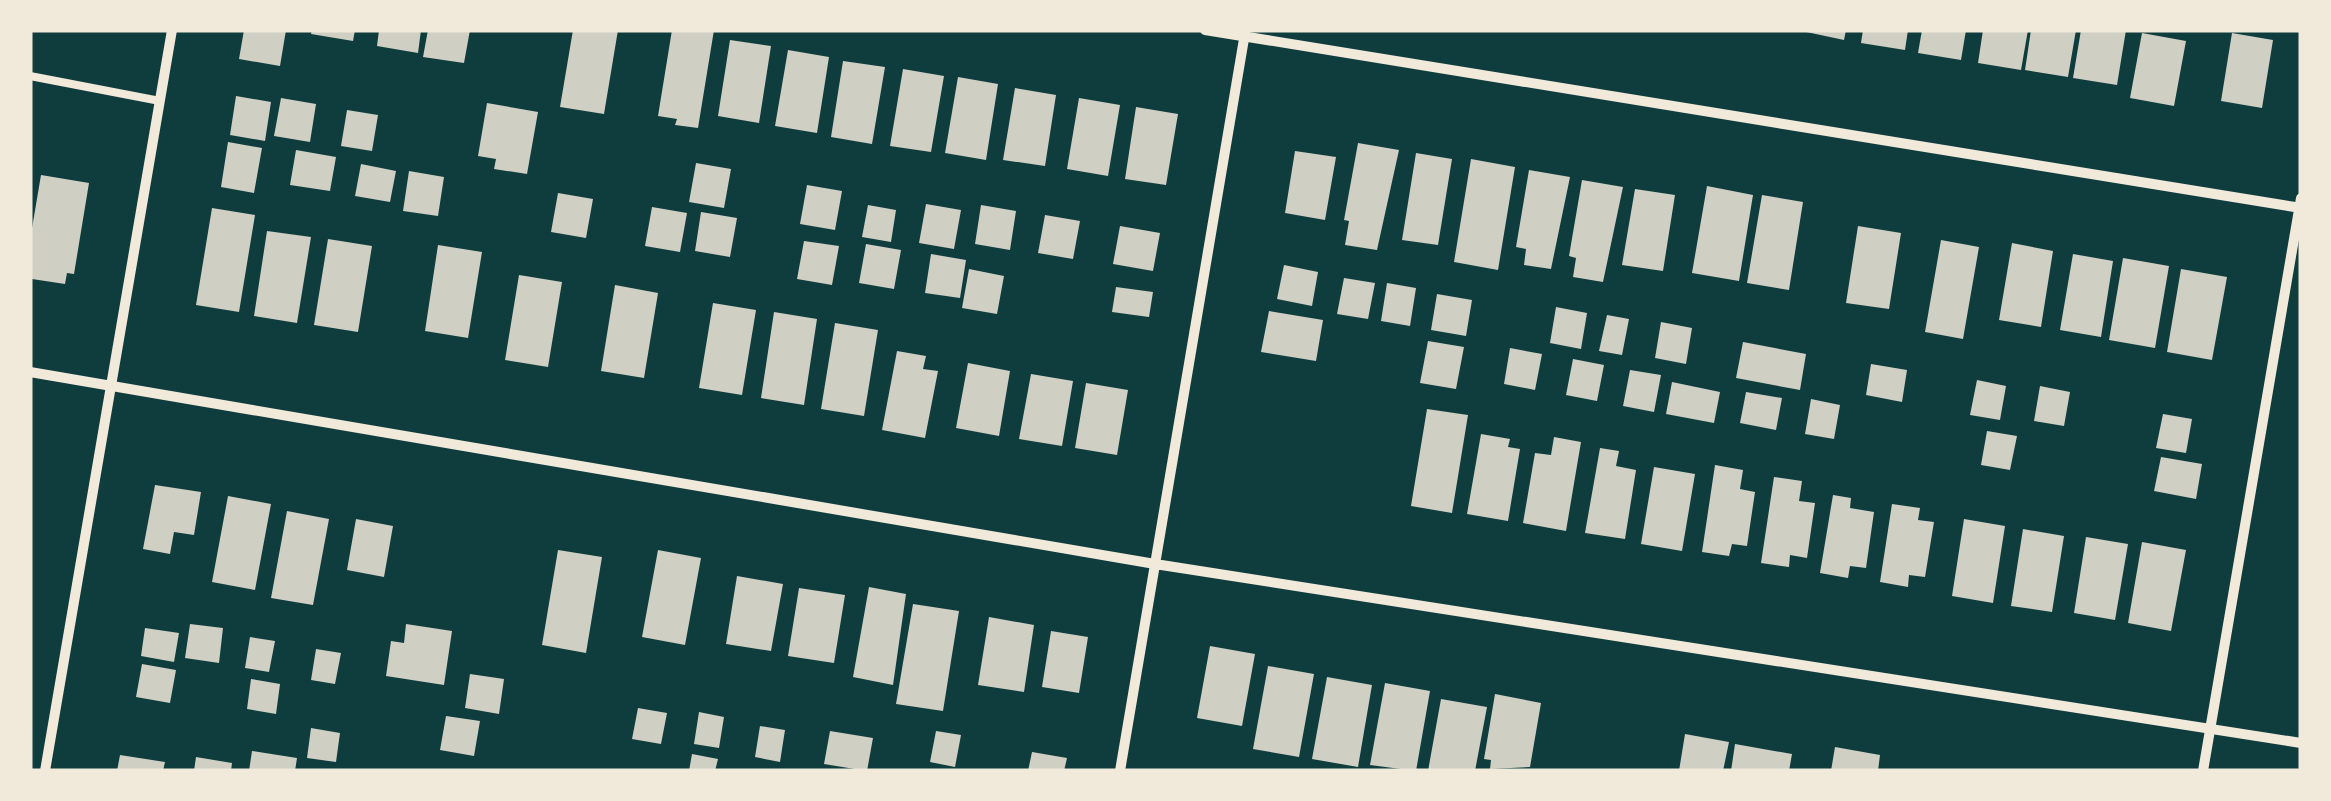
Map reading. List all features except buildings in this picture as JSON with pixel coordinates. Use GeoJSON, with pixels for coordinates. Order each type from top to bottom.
{"type":"FeatureCollection","features":[{"type":"Feature","properties":{"kind":"street"},"geometry":{"type":"LineString","coordinates":[[45,771],[172,30]]}},
{"type":"Feature","properties":{"kind":"street"},"geometry":{"type":"LineString","coordinates":[[1205,30],[1245,33],[2300,205],[2203,771]]}},
{"type":"Feature","properties":{"kind":"street"},"geometry":{"type":"LineString","coordinates":[[1120,771],[1245,33]]}},
{"type":"Feature","properties":{"kind":"street"},"geometry":{"type":"LineString","coordinates":[[30,372],[1155,564],[2301,744]]}},
{"type":"Feature","properties":{"kind":"lane"},"geometry":{"type":"LineString","coordinates":[[30,76],[160,101]]}}]}
